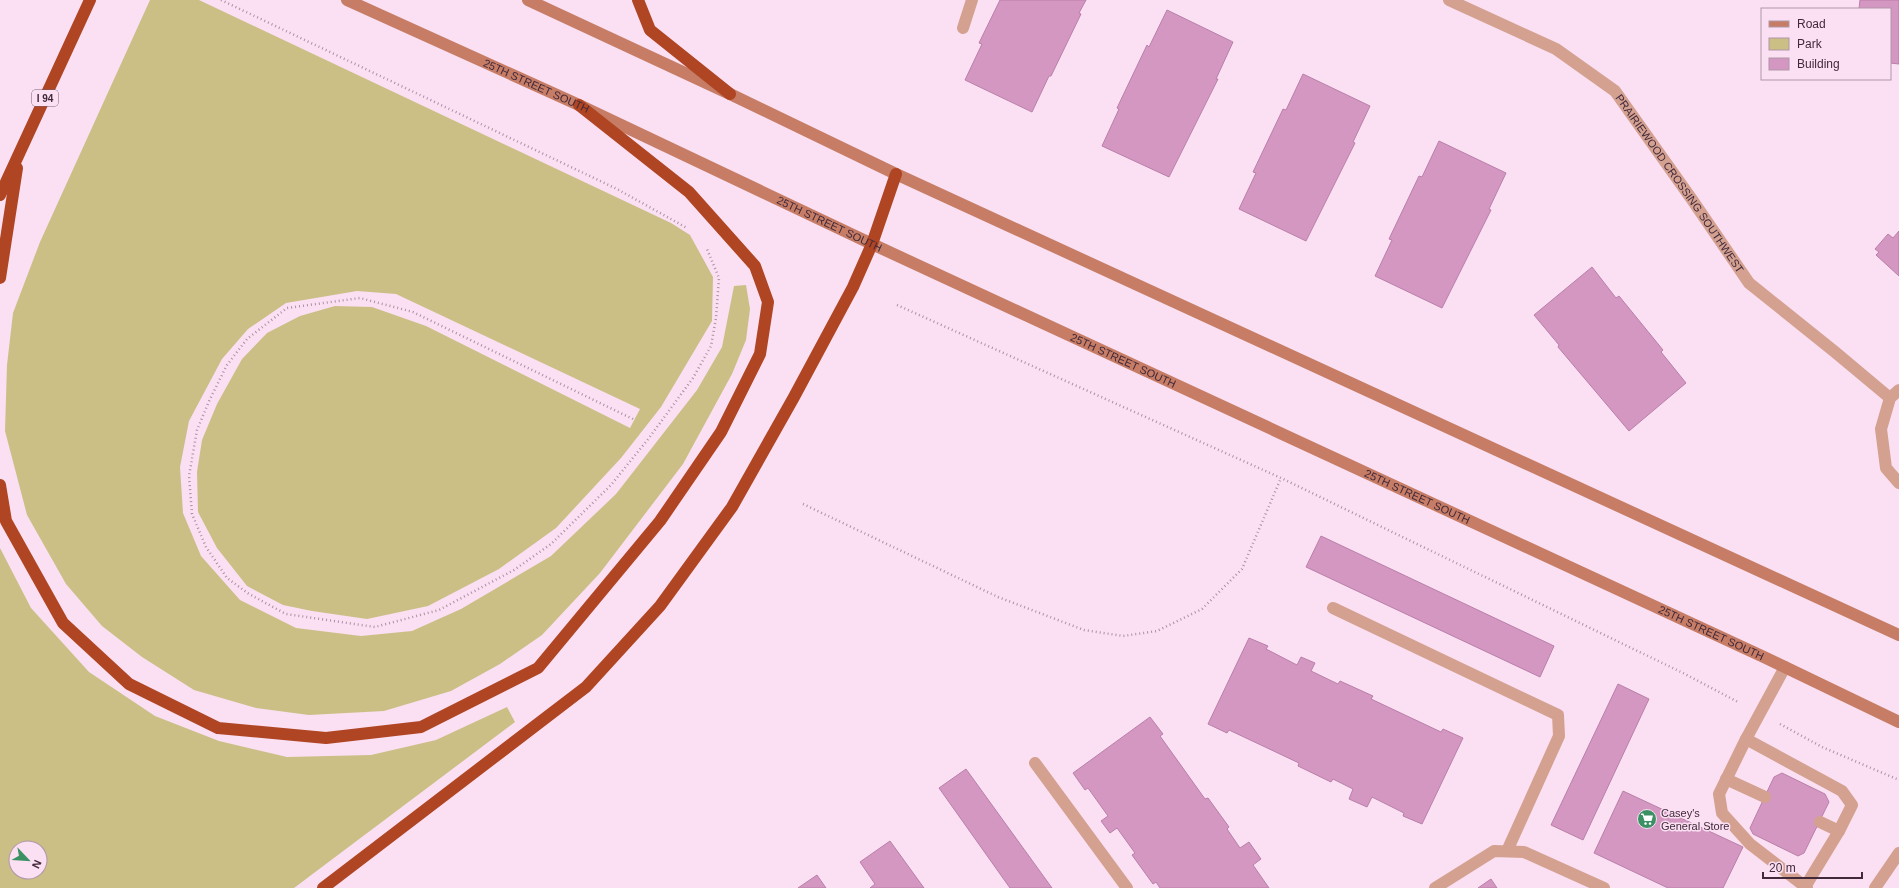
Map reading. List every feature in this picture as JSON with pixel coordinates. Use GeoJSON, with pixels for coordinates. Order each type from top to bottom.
{"type":"FeatureCollection","features":[{"type":"Feature","properties":{"kind":"highway","name":"I 94"},"geometry":{"type":"LineString","coordinates":[[0,196],[90,0]]}},
{"type":"Feature","properties":{"kind":"highway"},"geometry":{"type":"LineString","coordinates":[[638,0],[650,30],[730,94]]}},
{"type":"Feature","properties":{"kind":"highway"},"geometry":{"type":"LineString","coordinates":[[0,485],[6,521],[63,623],[129,684],[218,728],[326,738],[421,727],[538,668],[660,521],[721,432],[760,354],[768,302],[755,266],[689,192],[579,105]]}},
{"type":"Feature","properties":{"kind":"highway"},"geometry":{"type":"LineString","coordinates":[[0,278],[19,154]]}},
{"type":"Feature","properties":{"kind":"highway"},"geometry":{"type":"LineString","coordinates":[[323,888],[586,687],[660,606],[732,507],[853,287],[872,244],[896,174]]}},
{"type":"Feature","properties":{"kind":"main road","name":"25TH STREET SOUTH"},"geometry":{"type":"LineString","coordinates":[[347,0],[579,105],[872,244],[1785,667],[1899,722]]}},
{"type":"Feature","properties":{"kind":"main road"},"geometry":{"type":"LineString","coordinates":[[528,0],[730,94],[896,174],[1899,635]]}},
{"type":"Feature","properties":{"kind":"street"},"geometry":{"type":"LineString","coordinates":[[963,28],[972,0]]}},
{"type":"Feature","properties":{"kind":"street","name":"PRAIRIEWOOD CROSSING SOUTHWEST"},"geometry":{"type":"LineString","coordinates":[[1449,0],[1556,49],[1615,91],[1749,283],[1835,352],[1895,394]]}},
{"type":"Feature","properties":{"kind":"street"},"geometry":{"type":"LineString","coordinates":[[1895,394],[1880,428],[1886,468],[1899,483]]}},
{"type":"Feature","properties":{"kind":"street"},"geometry":{"type":"LineString","coordinates":[[1333,608],[1558,715],[1559,736],[1507,851]]}},
{"type":"Feature","properties":{"kind":"street"},"geometry":{"type":"LineString","coordinates":[[1746,739],[1842,791],[1852,805],[1839,831],[1806,888],[1750,844],[1722,814],[1719,794],[1746,739],[1785,667]]}},
{"type":"Feature","properties":{"kind":"street"},"geometry":{"type":"LineString","coordinates":[[1035,763],[1127,888]]}},
{"type":"Feature","properties":{"kind":"street"},"geometry":{"type":"LineString","coordinates":[[1726,778],[1765,797]]}},
{"type":"Feature","properties":{"kind":"street"},"geometry":{"type":"LineString","coordinates":[[1820,822],[1839,831]]}},
{"type":"Feature","properties":{"kind":"street"},"geometry":{"type":"LineString","coordinates":[[1435,888],[1494,851],[1524,852],[1604,888]]}},
{"type":"Feature","properties":{"kind":"street"},"geometry":{"type":"LineString","coordinates":[[1875,888],[1899,854]]}},
{"type":"Feature","properties":{"kind":"path"},"geometry":{"type":"LineString","coordinates":[[220,0],[617,189],[688,228]]}},
{"type":"Feature","properties":{"kind":"path"},"geometry":{"type":"LineString","coordinates":[[633,419],[413,312],[360,298],[287,308],[246,339],[227,365],[210,400],[197,430],[189,476],[192,514],[206,547],[227,578],[249,594],[286,614],[375,627],[446,607],[514,570],[551,544],[611,486],[649,438],[693,378],[711,346],[716,318],[718,278],[704,242]]}},
{"type":"Feature","properties":{"kind":"path"},"geometry":{"type":"LineString","coordinates":[[897,305],[1281,478],[1683,673],[1822,747],[1899,780]]}},
{"type":"Feature","properties":{"kind":"path"},"geometry":{"type":"LineString","coordinates":[[803,504],[998,597],[1084,630],[1123,636],[1157,631],[1202,609],[1242,569],[1281,478]]}},
{"type":"Feature","properties":{"kind":"green space"},"geometry":{"type":"Polygon","coordinates":[[[150,0],[199,0],[671,223],[690,235],[713,277],[712,321],[661,407],[621,458],[556,528],[499,569],[428,606],[367,619],[283,605],[247,586],[217,548],[198,512],[197,472],[202,440],[217,404],[242,359],[267,333],[300,316],[335,306],[372,307],[426,326],[630,428],[640,409],[396,294],[357,291],[286,303],[248,329],[222,359],[189,421],[180,467],[183,513],[201,556],[240,600],[296,628],[361,636],[412,631],[461,609],[551,556],[616,494],[697,390],[722,347],[734,286],[746,285],[750,309],[746,340],[732,374],[683,464],[600,573],[542,635],[500,664],[451,691],[384,711],[309,715],[256,708],[194,690],[142,657],[102,626],[66,584],[27,515],[5,431],[7,365],[13,313],[40,242],[150,0]]]}},
{"type":"Feature","properties":{"kind":"green space"},"geometry":{"type":"Polygon","coordinates":[[[0,548],[31,608],[89,672],[155,716],[219,741],[287,757],[371,755],[436,740],[507,707],[515,722],[294,888],[0,888],[0,548]]]}},
{"type":"Feature","properties":{"kind":"building"},"geometry":{"type":"Polygon","coordinates":[[[1000,0],[1086,0],[1079,13],[1081,14],[1032,112],[965,80],[982,44],[979,43],[1000,0]]]}},
{"type":"Feature","properties":{"kind":"building"},"geometry":{"type":"Polygon","coordinates":[[[1860,0],[1899,0],[1899,64],[1891,63],[1891,8],[1859,8],[1860,0]]]}},
{"type":"Feature","properties":{"kind":"building"},"geometry":{"type":"Polygon","coordinates":[[[1167,10],[1233,42],[1216,79],[1218,79],[1169,177],[1102,146],[1119,109],[1117,108],[1147,45],[1149,47],[1167,10]]]}},
{"type":"Feature","properties":{"kind":"building"},"geometry":{"type":"Polygon","coordinates":[[[1303,74],[1370,106],[1353,142],[1355,143],[1306,241],[1239,209],[1256,173],[1253,172],[1283,109],[1286,110],[1303,74]]]}},
{"type":"Feature","properties":{"kind":"building"},"geometry":{"type":"Polygon","coordinates":[[[1439,141],[1506,173],[1489,209],[1491,210],[1442,308],[1375,276],[1392,240],[1389,239],[1419,176],[1422,177],[1439,141]]]}},
{"type":"Feature","properties":{"kind":"building"},"geometry":{"type":"Polygon","coordinates":[[[1899,231],[1899,276],[1876,255],[1879,252],[1875,249],[1888,234],[1893,238],[1899,231]]]}},
{"type":"Feature","properties":{"kind":"building"},"geometry":{"type":"Polygon","coordinates":[[[1592,267],[1616,298],[1619,296],[1663,350],[1661,352],[1686,383],[1629,431],[1558,347],[1559,345],[1534,315],[1592,267]]]}},
{"type":"Feature","properties":{"kind":"building"},"geometry":{"type":"Polygon","coordinates":[[[1321,536],[1554,646],[1540,677],[1306,567],[1321,536]]]}},
{"type":"Feature","properties":{"kind":"building"},"geometry":{"type":"Polygon","coordinates":[[[1249,638],[1268,646],[1266,649],[1297,665],[1301,657],[1315,663],[1311,671],[1338,684],[1340,681],[1373,696],[1371,699],[1441,732],[1443,729],[1463,738],[1422,824],[1403,816],[1404,813],[1372,797],[1367,807],[1349,799],[1353,789],[1333,779],[1331,782],[1298,766],[1299,763],[1229,730],[1227,733],[1208,724],[1249,638]]]}},
{"type":"Feature","properties":{"kind":"building"},"geometry":{"type":"Polygon","coordinates":[[[1618,684],[1649,699],[1583,840],[1551,825],[1618,684]]]}},
{"type":"Feature","properties":{"kind":"building"},"geometry":{"type":"Polygon","coordinates":[[[1150,717],[1163,734],[1160,736],[1205,799],[1208,798],[1229,827],[1227,829],[1240,848],[1249,842],[1261,859],[1253,865],[1269,888],[1160,888],[1156,882],[1153,884],[1132,855],[1135,853],[1117,828],[1110,833],[1101,821],[1108,816],[1088,788],[1085,790],[1073,773],[1150,717]]]}},
{"type":"Feature","properties":{"kind":"building"},"geometry":{"type":"Polygon","coordinates":[[[966,769],[1052,888],[1010,888],[939,788],[966,769]]]}},
{"type":"Feature","properties":{"kind":"building","name":"Casey's General Store"},"geometry":{"type":"Polygon","coordinates":[[[1782,773],[1825,794],[1829,802],[1804,853],[1798,856],[1753,834],[1750,828],[1774,777],[1782,773]]]}},
{"type":"Feature","properties":{"kind":"building","name":"Casey's General Store"},"geometry":{"type":"Polygon","coordinates":[[[1623,791],[1743,847],[1723,888],[1668,888],[1594,853],[1623,791]]]}},
{"type":"Feature","properties":{"kind":"building"},"geometry":{"type":"Polygon","coordinates":[[[890,841],[924,888],[870,888],[875,884],[860,862],[890,841]]]}},
{"type":"Feature","properties":{"kind":"building"},"geometry":{"type":"Polygon","coordinates":[[[817,875],[826,888],[798,888],[817,875]]]}},
{"type":"Feature","properties":{"kind":"building"},"geometry":{"type":"Polygon","coordinates":[[[1491,879],[1497,888],[1478,888],[1491,879]]]}},
{"type":"Feature","properties":{"kind":"place","name":"Casey's General Store"},"geometry":{"type":"Point","coordinates":[1647,819]}}]}
